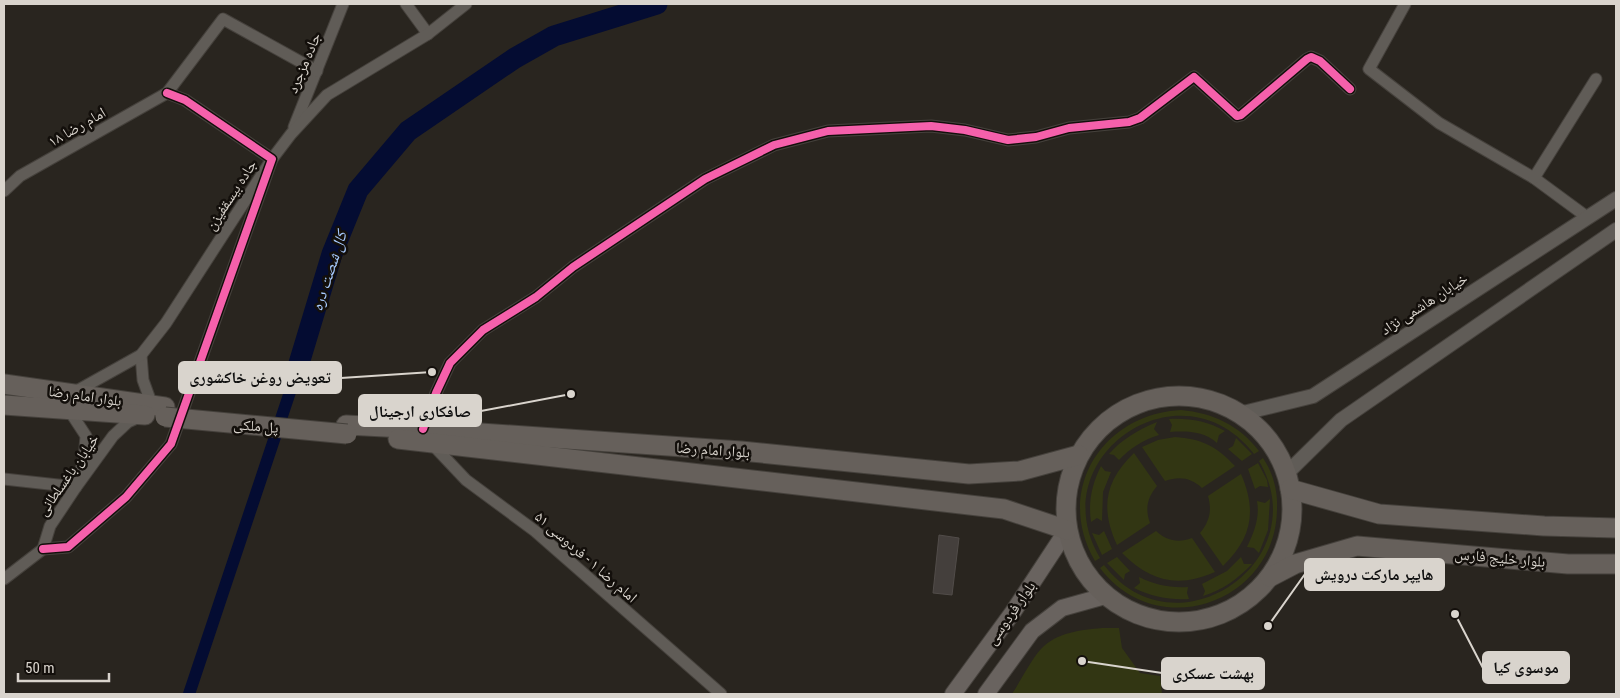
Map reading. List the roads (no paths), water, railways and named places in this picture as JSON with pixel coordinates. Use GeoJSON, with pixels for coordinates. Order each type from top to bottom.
{"type":"FeatureCollection","features":[{"type":"Feature","properties":{"kind":"main road","name":"بلوار امام رضا"},"geometry":{"type":"LineString","coordinates":[[4,384],[70,402]]}},
{"type":"Feature","properties":{"kind":"main road"},"geometry":{"type":"LineString","coordinates":[[1181,396],[1196,397],[1211,401],[1240,414],[1263,434],[1277,453],[1288,481],[1292,512],[1290,535],[1279,564],[1270,577],[1249,599],[1222,615],[1192,622],[1177,623],[1146,618],[1132,613],[1106,596],[1085,573],[1077,560],[1067,530],[1065,507],[1068,484],[1079,455],[1087,442],[1108,420],[1128,408],[1150,399],[1181,396]]}},
{"type":"Feature","properties":{"kind":"main road","name":"بلوار امام رضا"},"geometry":{"type":"LineString","coordinates":[[4,405],[70,402],[157,411]]}},
{"type":"Feature","properties":{"kind":"main road","name":"پل ملکی"},"geometry":{"type":"LineString","coordinates":[[157,411],[346,430]]}},
{"type":"Feature","properties":{"kind":"main road","name":"بلوار امام رضا"},"geometry":{"type":"LineString","coordinates":[[346,430],[427,436],[741,451],[969,474],[1020,471],[1079,455]]}},
{"type":"Feature","properties":{"kind":"main road","name":"بلوار امام رضا"},"geometry":{"type":"LineString","coordinates":[[427,436],[739,478],[1004,509],[1067,530]]}},
{"type":"Feature","properties":{"kind":"main road"},"geometry":{"type":"LineString","coordinates":[[739,478],[741,451]]}},
{"type":"Feature","properties":{"kind":"main road"},"geometry":{"type":"LineString","coordinates":[[1288,481],[1379,514],[1544,526],[1616,528]]}},
{"type":"Feature","properties":{"kind":"main road","name":"بلوار فردوسی"},"geometry":{"type":"LineString","coordinates":[[953,694],[1013,612],[1067,530]]}},
{"type":"Feature","properties":{"kind":"main road","name":"بلوار خلیج فارس"},"geometry":{"type":"LineString","coordinates":[[1270,577],[1295,564],[1357,546],[1568,564],[1616,564]]}},
{"type":"Feature","properties":{"kind":"main road","name":"بلوار فردوسی"},"geometry":{"type":"LineString","coordinates":[[986,694],[1032,631],[1062,608],[1106,596]]}},
{"type":"Feature","properties":{"kind":"street","name":"جاده مزجرد"},"geometry":{"type":"LineString","coordinates":[[291,134],[343,4]]}},
{"type":"Feature","properties":{"kind":"street"},"geometry":{"type":"LineString","coordinates":[[406,4],[428,34]]}},
{"type":"Feature","properties":{"kind":"street","name":"جاده بیسقفیزن"},"geometry":{"type":"LineString","coordinates":[[141,355],[166,323],[272,159],[291,134],[327,95],[428,34],[466,4]]}},
{"type":"Feature","properties":{"kind":"street"},"geometry":{"type":"LineString","coordinates":[[1405,4],[1369,69],[1439,122],[1534,178],[1587,217]]}},
{"type":"Feature","properties":{"kind":"street"},"geometry":{"type":"LineString","coordinates":[[4,579],[43,549],[68,547],[126,497],[171,444],[272,159],[185,100],[167,93],[223,19],[317,72]]}},
{"type":"Feature","properties":{"kind":"street"},"geometry":{"type":"LineString","coordinates":[[427,436],[436,393],[450,363],[483,330],[536,297],[573,267],[705,179],[774,144],[828,131],[931,126],[965,130],[1008,140],[1036,137],[1069,128],[1129,122],[1140,118],[1194,77],[1237,116],[1241,115],[1307,59],[1312,57],[1320,61],[1350,89]]}},
{"type":"Feature","properties":{"kind":"street"},"geometry":{"type":"LineString","coordinates":[[1534,178],[1596,79]]}},
{"type":"Feature","properties":{"kind":"street","name":"امام رضا ۱۸"},"geometry":{"type":"LineString","coordinates":[[4,191],[20,176],[167,93]]}},
{"type":"Feature","properties":{"kind":"street","name":"خیابان هاشمی نژاد"},"geometry":{"type":"LineString","coordinates":[[1240,414],[1313,396],[1616,199]]}},
{"type":"Feature","properties":{"kind":"street"},"geometry":{"type":"LineString","coordinates":[[1288,481],[1341,420],[1614,235]]}},
{"type":"Feature","properties":{"kind":"street"},"geometry":{"type":"LineString","coordinates":[[4,479],[76,487],[84,459],[86,436],[70,402],[141,355],[143,380],[157,411]]}},
{"type":"Feature","properties":{"kind":"street","name":"خیابان باغسلطانی"},"geometry":{"type":"LineString","coordinates":[[43,549],[50,526],[114,436],[128,422],[157,411]]}},
{"type":"Feature","properties":{"kind":"street","name":"امام رضا ۱ - فردوسی ۵۱"},"geometry":{"type":"LineString","coordinates":[[427,436],[466,480],[535,531],[721,694]]}},
{"type":"Feature","properties":{"kind":"waterway","name":"کال شصت دره"},"geometry":{"type":"LineString","coordinates":[[294,380],[332,254],[358,190],[408,131],[515,58],[554,36],[657,4]]}},
{"type":"Feature","properties":{"kind":"waterway","name":"کال شصت دره"},"geometry":{"type":"LineString","coordinates":[[189,694],[294,380]]}},
{"type":"Feature","properties":{"kind":"place","name":"تعویض روغن خاکشوری"},"geometry":{"type":"Point","coordinates":[432,372]}},
{"type":"Feature","properties":{"kind":"place","name":"صافکاری ارجینال"},"geometry":{"type":"Point","coordinates":[571,394]}},
{"type":"Feature","properties":{"kind":"place","name":"موسوی کیا"},"geometry":{"type":"Point","coordinates":[1455,614]}},
{"type":"Feature","properties":{"kind":"place","name":"هایپر مارکت درویش"},"geometry":{"type":"Point","coordinates":[1268,626]}},
{"type":"Feature","properties":{"kind":"place","name":"بهشت عسکری"},"geometry":{"type":"Point","coordinates":[1082,661]}}]}
